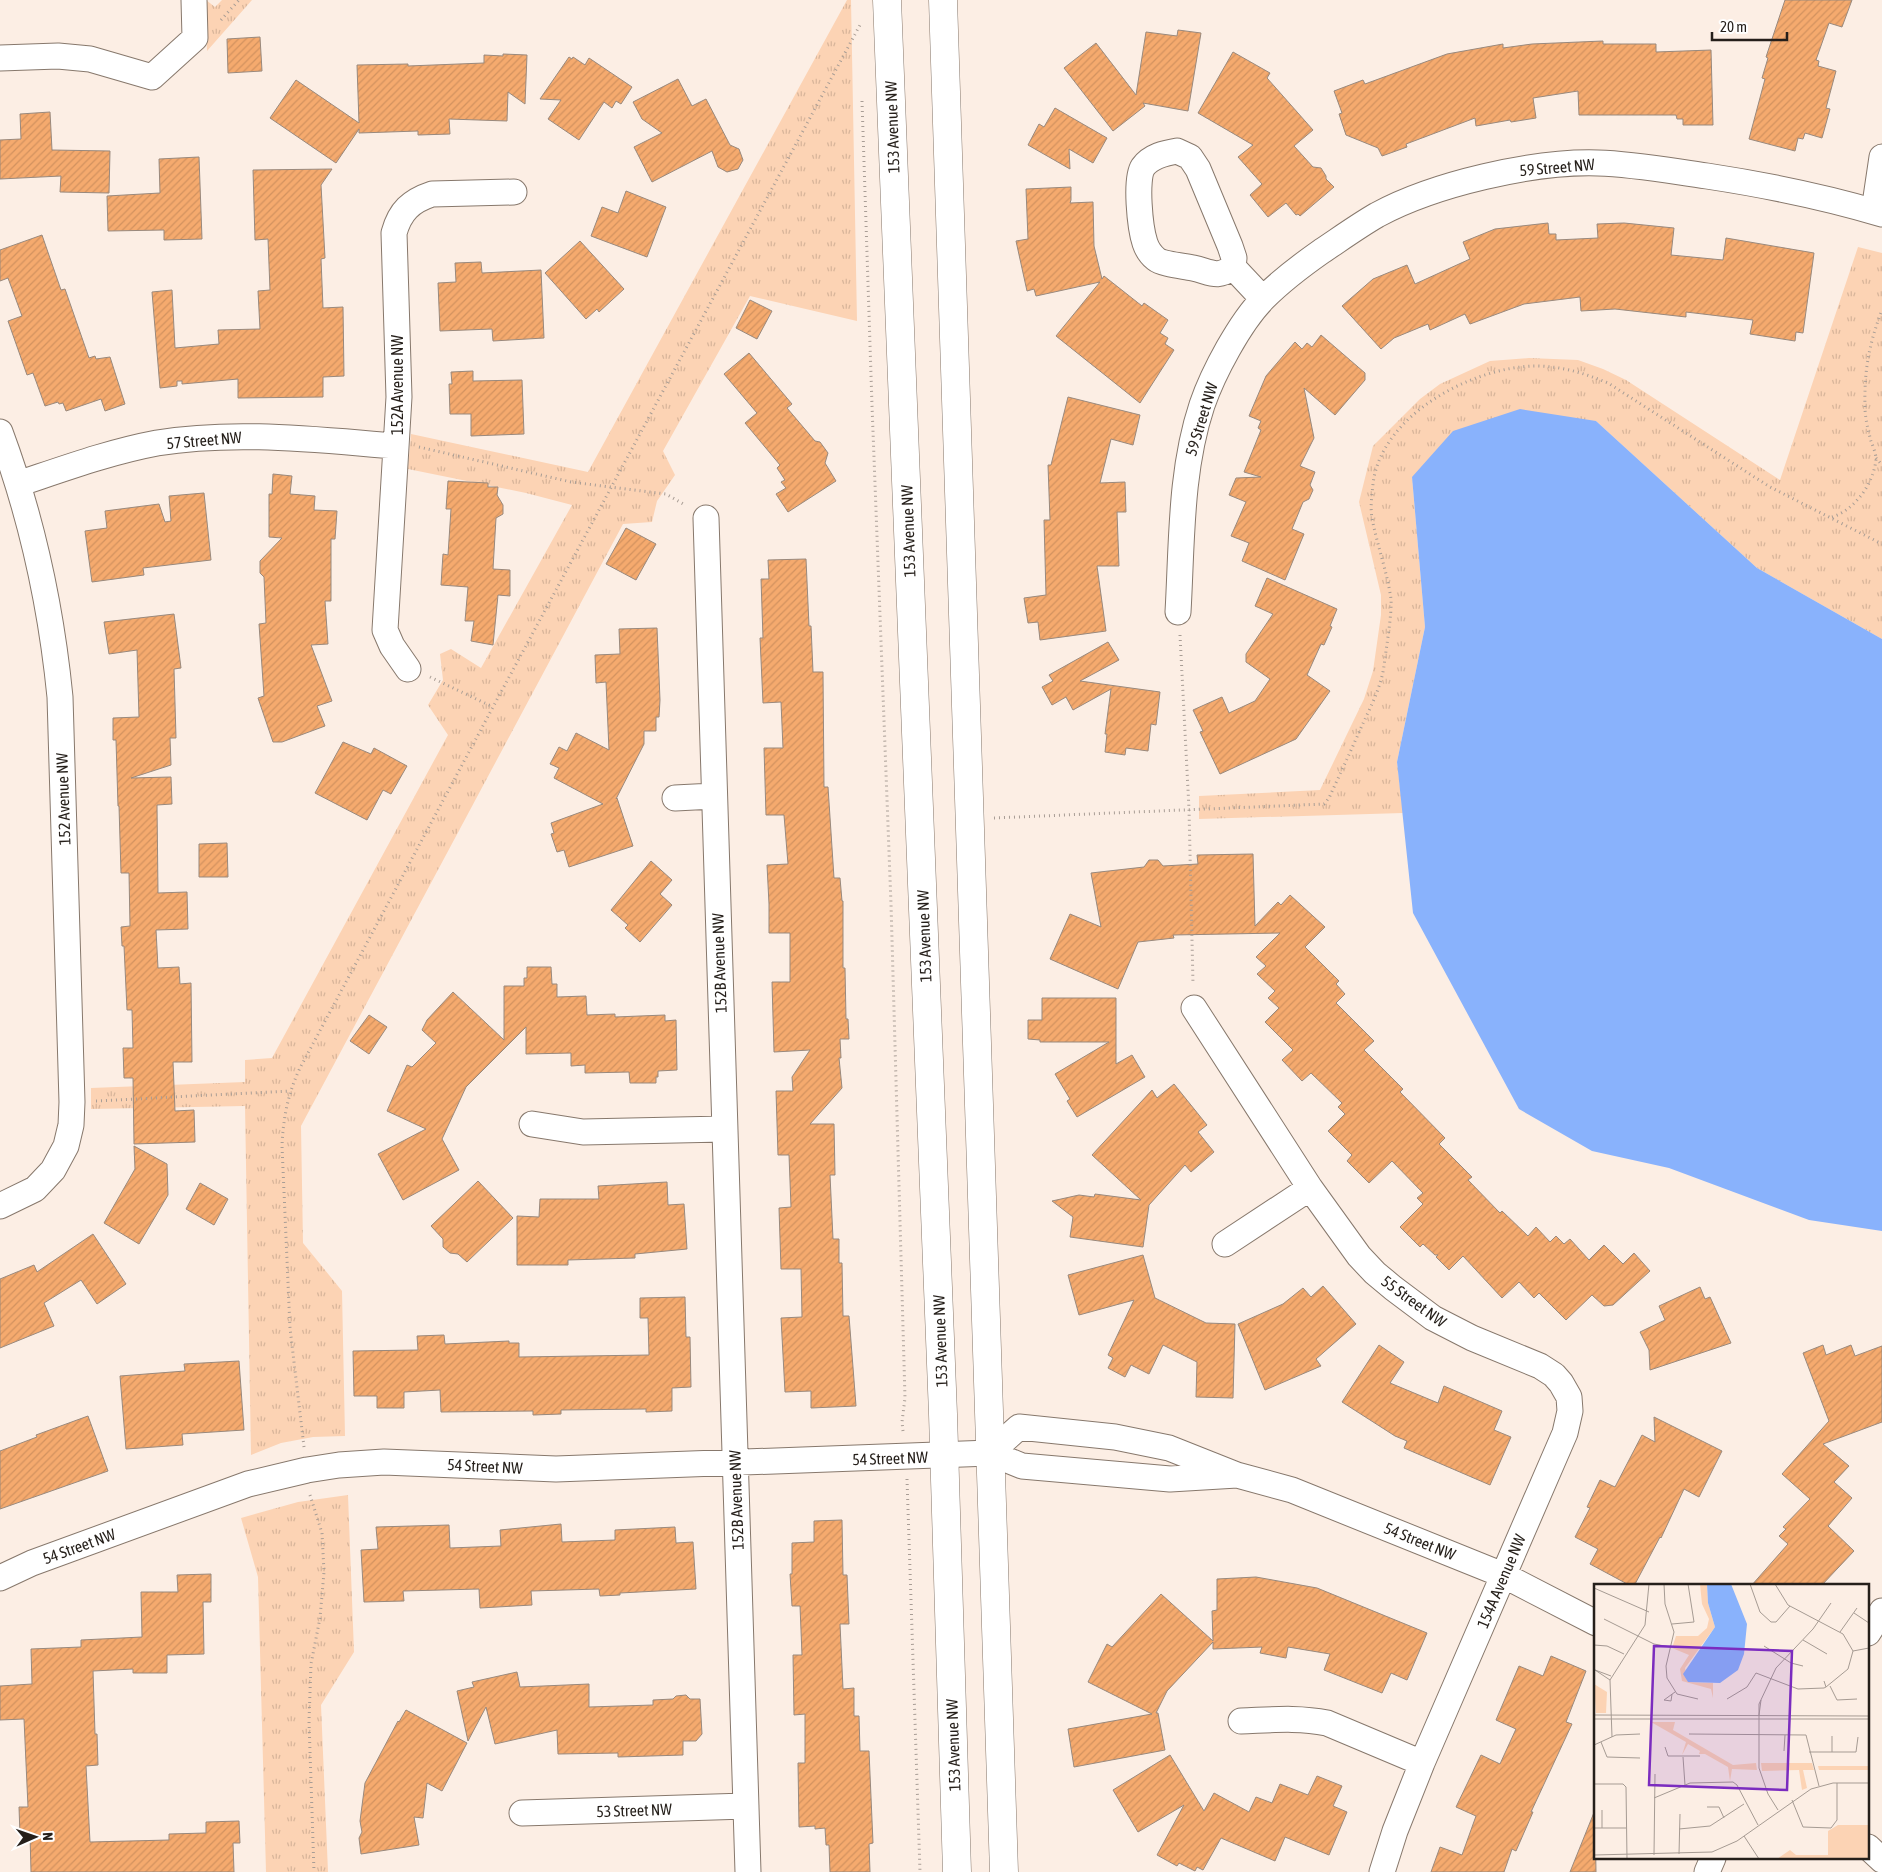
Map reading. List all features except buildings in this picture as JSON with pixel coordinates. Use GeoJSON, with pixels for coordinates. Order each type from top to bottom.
{"type":"FeatureCollection","features":[{"type":"Feature","properties":{"kind":"main road","name":"153 Avenue NW"},"geometry":{"type":"LineString","coordinates":[[887,0],[944,1456],[957,1872]]}},
{"type":"Feature","properties":{"kind":"main road"},"geometry":{"type":"LineString","coordinates":[[943,0],[1004,1872]]}},
{"type":"Feature","properties":{"kind":"street"},"geometry":{"type":"LineString","coordinates":[[0,58],[58,56],[90,59],[152,77],[195,38],[194,0]]}},
{"type":"Feature","properties":{"kind":"street"},"geometry":{"type":"LineString","coordinates":[[1233,267],[1224,274],[1212,274],[1157,260],[1148,250],[1141,223],[1139,175],[1144,165],[1154,158],[1177,151],[1190,157],[1198,169],[1230,246],[1234,258],[1233,267],[1263,299]]}},
{"type":"Feature","properties":{"kind":"street"},"geometry":{"type":"LineString","coordinates":[[1878,212],[1882,157]]}},
{"type":"Feature","properties":{"kind":"street","name":"59 Street NW"},"geometry":{"type":"LineString","coordinates":[[1178,612],[1186,475],[1191,441],[1202,403],[1214,375],[1235,338],[1263,299],[1308,261],[1378,215],[1447,188],[1477,179],[1537,167],[1597,163],[1756,183],[1878,212]]}},
{"type":"Feature","properties":{"kind":"street","name":"152A Avenue NW"},"geometry":{"type":"LineString","coordinates":[[408,669],[392,646],[385,630],[399,397],[394,233],[398,220],[405,209],[412,203],[432,194],[514,192]]}},
{"type":"Feature","properties":{"kind":"street","name":"152 Avenue NW"},"geometry":{"type":"LineString","coordinates":[[0,432],[18,484],[36,548],[49,609],[60,697],[72,1102],[72,1125],[66,1146],[53,1170],[35,1189],[0,1206]]}},
{"type":"Feature","properties":{"kind":"street","name":"57 Street NW"},"geometry":{"type":"LineString","coordinates":[[18,484],[123,450],[190,439],[252,436],[396,446]]}},
{"type":"Feature","properties":{"kind":"street","name":"152B Avenue NW"},"geometry":{"type":"LineString","coordinates":[[706,518],[748,1872]]}},
{"type":"Feature","properties":{"kind":"street"},"geometry":{"type":"LineString","coordinates":[[675,798],[714,796]]}},
{"type":"Feature","properties":{"kind":"street","name":"55 Street NW"},"geometry":{"type":"LineString","coordinates":[[1194,1008],[1310,1188],[1359,1256],[1375,1273],[1433,1318],[1547,1370],[1561,1383],[1569,1397]]}},
{"type":"Feature","properties":{"kind":"street"},"geometry":{"type":"LineString","coordinates":[[532,1124],[583,1132],[724,1129]]}},
{"type":"Feature","properties":{"kind":"street"},"geometry":{"type":"LineString","coordinates":[[1225,1244],[1310,1188]]}},
{"type":"Feature","properties":{"kind":"street","name":"154A Avenue NW"},"geometry":{"type":"LineString","coordinates":[[1382,1872],[1395,1831],[1422,1763],[1565,1433],[1570,1411],[1569,1397]]}},
{"type":"Feature","properties":{"kind":"street","name":"54 Street NW"},"geometry":{"type":"LineString","coordinates":[[990,1453],[1019,1427],[1068,1431],[1134,1440],[1169,1448],[1237,1476],[1292,1490],[1503,1575],[1594,1622]]}},
{"type":"Feature","properties":{"kind":"street","name":"54 Street NW"},"geometry":{"type":"LineString","coordinates":[[0,1578],[32,1563],[248,1484],[307,1470],[339,1465],[384,1462],[556,1469],[990,1453],[1022,1466],[1119,1473],[1170,1479],[1237,1476]]}},
{"type":"Feature","properties":{"kind":"street"},"geometry":{"type":"LineString","coordinates":[[1870,1630],[1882,1611]]}},
{"type":"Feature","properties":{"kind":"street"},"geometry":{"type":"LineString","coordinates":[[1241,1721],[1290,1718],[1310,1719],[1327,1723],[1422,1763]]}},
{"type":"Feature","properties":{"kind":"street","name":"53 Street NW"},"geometry":{"type":"LineString","coordinates":[[522,1813],[746,1806]]}},
{"type":"Feature","properties":{"kind":"street"},"geometry":{"type":"LineString","coordinates":[[1870,1849],[1882,1860]]}},
{"type":"Feature","properties":{"kind":"street"},"geometry":{"type":"LineString","coordinates":[[1707,1872],[1712,1860]]}},
{"type":"Feature","properties":{"kind":"path"},"geometry":{"type":"LineString","coordinates":[[314,1872],[309,1721],[311,1664],[320,1618],[324,1572],[322,1533],[310,1493],[290,1328],[282,1146],[290,1091],[300,1068],[492,706],[612,488],[860,25],[860,34]]}},
{"type":"Feature","properties":{"kind":"path"},"geometry":{"type":"LineString","coordinates":[[862,93],[891,904],[906,1398],[902,1422],[907,1457],[906,1499],[920,1872]]}},
{"type":"Feature","properties":{"kind":"path"},"geometry":{"type":"LineString","coordinates":[[1882,310],[1872,336],[1867,360],[1865,409],[1868,430],[1876,458],[1882,465]]}},
{"type":"Feature","properties":{"kind":"path"},"geometry":{"type":"LineString","coordinates":[[969,819],[1324,804],[1367,715],[1383,669],[1391,602],[1389,585],[1372,517],[1374,482],[1378,465],[1397,432],[1411,417],[1432,401],[1463,382],[1486,374],[1525,367],[1558,368],[1583,373],[1608,383],[1770,486],[1882,544]]}},
{"type":"Feature","properties":{"kind":"path"},"geometry":{"type":"LineString","coordinates":[[396,446],[420,446],[571,482],[666,494],[706,518]]}},
{"type":"Feature","properties":{"kind":"path"},"geometry":{"type":"LineString","coordinates":[[1831,518],[1846,510],[1862,494],[1871,477],[1876,458]]}},
{"type":"Feature","properties":{"kind":"path"},"geometry":{"type":"LineString","coordinates":[[1178,612],[1189,809],[1194,1008]]}},
{"type":"Feature","properties":{"kind":"path"},"geometry":{"type":"LineString","coordinates":[[408,669],[447,684],[492,706]]}},
{"type":"Feature","properties":{"kind":"path"},"geometry":{"type":"LineString","coordinates":[[72,1102],[290,1091]]}},
{"type":"Feature","properties":{"kind":"green space"},"geometry":{"type":"Polygon","coordinates":[[[206,0],[215,7],[222,0],[252,0],[207,51],[206,0]]]}},
{"type":"Feature","properties":{"kind":"green space"},"geometry":{"type":"Polygon","coordinates":[[[847,0],[851,0],[857,321],[750,296],[663,451],[675,475],[657,501],[652,522],[623,524],[301,1126],[303,1243],[342,1291],[345,1436],[313,1437],[281,1443],[251,1455],[245,1106],[91,1109],[91,1088],[245,1082],[245,1060],[272,1058],[448,735],[428,705],[443,680],[440,654],[451,649],[481,668],[572,505],[526,493],[408,469],[411,434],[588,472],[847,0]]]}},
{"type":"Feature","properties":{"kind":"green space"},"geometry":{"type":"Polygon","coordinates":[[[1858,247],[1882,253],[1882,639],[1757,568],[1596,421],[1412,477],[1425,627],[1397,762],[1403,813],[1199,819],[1199,796],[1320,790],[1364,699],[1373,671],[1381,615],[1381,595],[1359,502],[1373,446],[1420,399],[1440,384],[1490,361],[1529,358],[1578,360],[1626,380],[1780,480],[1858,247]]]}},
{"type":"Feature","properties":{"kind":"green space"},"geometry":{"type":"Polygon","coordinates":[[[348,1495],[354,1652],[321,1705],[328,1872],[266,1872],[258,1577],[241,1518],[298,1502],[348,1495]]]}},
{"type":"Feature","properties":{"kind":"water"},"geometry":{"type":"Polygon","coordinates":[[[1520,409],[1596,421],[1757,568],[1882,639],[1882,1231],[1809,1220],[1669,1168],[1592,1151],[1519,1109],[1413,913],[1397,762],[1425,627],[1412,477],[1453,431],[1520,409]]]}}]}
